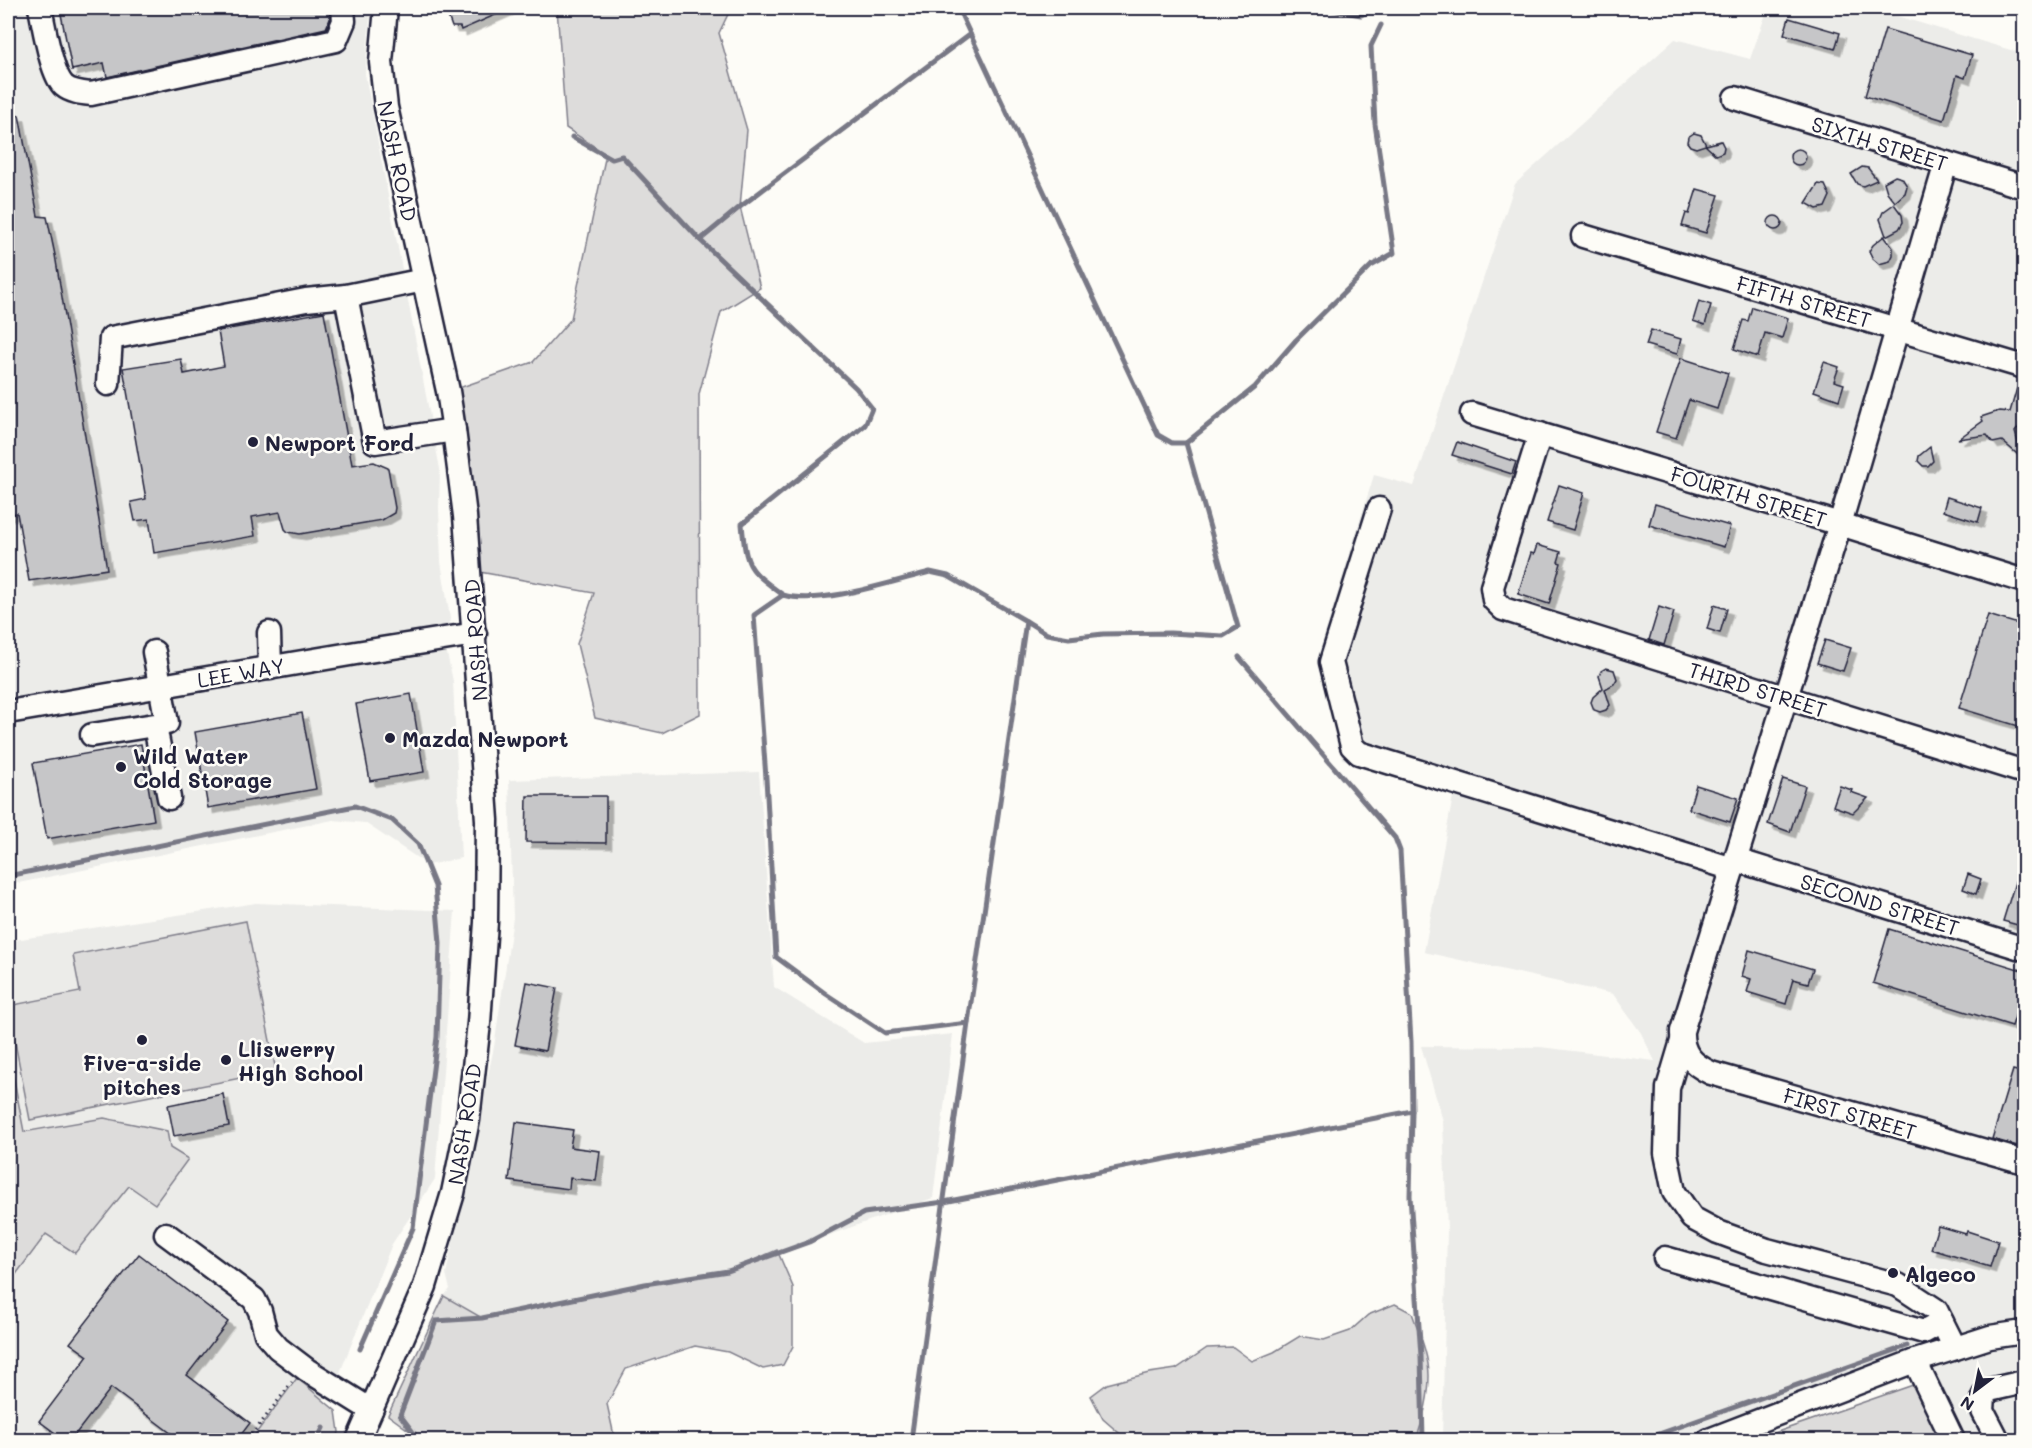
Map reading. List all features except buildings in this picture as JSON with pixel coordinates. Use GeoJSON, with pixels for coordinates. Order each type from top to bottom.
{"type":"FeatureCollection","features":[{"type":"Feature","properties":{"kind":"street"},"geometry":{"type":"LineString","coordinates":[[40,8],[56,74],[64,86],[75,92],[91,94],[336,40],[344,21],[343,8]]}},
{"type":"Feature","properties":{"kind":"street","name":"NASH ROAD"},"geometry":{"type":"LineString","coordinates":[[358,1440],[430,1270],[453,1192],[468,1119],[479,1023],[486,922],[487,820],[465,516],[448,391],[386,107],[381,62],[386,8]]}},
{"type":"Feature","properties":{"kind":"street","name":"SIXTH STREET"},"geometry":{"type":"LineString","coordinates":[[1735,98],[2025,187]]}},
{"type":"Feature","properties":{"kind":"street"},"geometry":{"type":"LineString","coordinates":[[1946,162],[1840,524],[1682,1031],[1683,1045],[1668,1088],[1666,1153],[1674,1192],[1692,1218],[1718,1232],[1767,1250],[1898,1285],[1936,1310],[1954,1348]]}},
{"type":"Feature","properties":{"kind":"street","name":"FIFTH STREET"},"geometry":{"type":"LineString","coordinates":[[1583,236],[2025,367]]}},
{"type":"Feature","properties":{"kind":"street"},"geometry":{"type":"LineString","coordinates":[[108,384],[111,338],[306,300],[346,296],[424,280]]}},
{"type":"Feature","properties":{"kind":"street"},"geometry":{"type":"LineString","coordinates":[[346,296],[375,442],[454,430]]}},
{"type":"Feature","properties":{"kind":"street","name":"FOURTH STREET"},"geometry":{"type":"LineString","coordinates":[[1472,414],[2025,581]]}},
{"type":"Feature","properties":{"kind":"street","name":"THIRD STREET"},"geometry":{"type":"LineString","coordinates":[[1540,434],[1492,587],[1494,600],[1503,609],[2025,772]]}},
{"type":"Feature","properties":{"kind":"street","name":"SECOND STREET"},"geometry":{"type":"LineString","coordinates":[[1379,509],[1331,662],[1352,746],[1359,753],[2025,949]]}},
{"type":"Feature","properties":{"kind":"street"},"geometry":{"type":"LineString","coordinates":[[269,633],[270,668]]}},
{"type":"Feature","properties":{"kind":"street","name":"LEE WAY"},"geometry":{"type":"LineString","coordinates":[[8,712],[475,634]]}},
{"type":"Feature","properties":{"kind":"street"},"geometry":{"type":"LineString","coordinates":[[92,735],[166,723],[154,652]]}},
{"type":"Feature","properties":{"kind":"street"},"geometry":{"type":"LineString","coordinates":[[155,726],[169,798]]}},
{"type":"Feature","properties":{"kind":"street","name":"FIRST STREET"},"geometry":{"type":"LineString","coordinates":[[1683,1045],[1695,1065],[1711,1073],[2025,1162]]}},
{"type":"Feature","properties":{"kind":"street"},"geometry":{"type":"LineString","coordinates":[[166,1234],[254,1299],[266,1334],[278,1348],[307,1370],[371,1410]]}},
{"type":"Feature","properties":{"kind":"street"},"geometry":{"type":"LineString","coordinates":[[1665,1258],[1924,1332],[1942,1322]]}},
{"type":"Feature","properties":{"kind":"street"},"geometry":{"type":"LineString","coordinates":[[1709,1440],[1915,1361],[1990,1337],[2025,1332]]}},
{"type":"Feature","properties":{"kind":"street"},"geometry":{"type":"LineString","coordinates":[[1915,1361],[1953,1440]]}},
{"type":"Feature","properties":{"kind":"street"},"geometry":{"type":"LineString","coordinates":[[1998,1440],[1983,1411],[1984,1395],[1989,1390],[2025,1383]]}},
{"type":"Feature","properties":{"kind":"path"},"geometry":{"type":"LineString","coordinates":[[248,1440],[297,1375]]}},
{"type":"Feature","properties":{"kind":"shaded area"},"geometry":{"type":"Polygon","coordinates":[[[8,8],[371,8],[365,74],[440,469],[441,562],[450,618],[446,649],[453,681],[461,858],[428,865],[365,823],[333,820],[8,885],[8,8]]]}},
{"type":"Feature","properties":{"kind":"shaded area"},"geometry":{"type":"Polygon","coordinates":[[[557,8],[731,8],[719,33],[747,130],[740,207],[760,288],[721,312],[699,394],[700,714],[662,733],[595,718],[577,644],[594,593],[480,572],[456,389],[533,362],[571,319],[606,154],[566,128],[557,8]]]}},
{"type":"Feature","properties":{"kind":"shaded area"},"geometry":{"type":"Polygon","coordinates":[[[1768,8],[1870,8],[2024,54],[2024,1322],[1964,1334],[1905,1353],[1677,1440],[1442,1440],[1447,1230],[1443,1121],[1421,1046],[1540,1047],[1655,1061],[1641,1033],[1613,994],[1424,952],[1454,791],[1342,759],[1317,660],[1374,475],[1414,486],[1515,184],[1675,39],[1750,59],[1768,8]]]}},
{"type":"Feature","properties":{"kind":"shaded area"},"geometry":{"type":"Polygon","coordinates":[[[759,772],[774,987],[864,1043],[953,1034],[933,1198],[728,1271],[645,1284],[482,1318],[444,1296],[450,1289],[446,1274],[494,1047],[513,918],[509,780],[759,772]]]}},
{"type":"Feature","properties":{"kind":"shaded area","name":"Lliswerry High School"},"geometry":{"type":"Polygon","coordinates":[[[256,903],[455,911],[435,1179],[392,1244],[339,1375],[303,1440],[8,1440],[8,941],[256,903]]]}},
{"type":"Feature","properties":{"kind":"shaded area","name":"Five-a-side pitches"},"geometry":{"type":"Polygon","coordinates":[[[246,921],[276,1071],[30,1120],[8,1006],[80,992],[73,955],[246,921]]]}},
{"type":"Feature","properties":{"kind":"shaded area"},"geometry":{"type":"Polygon","coordinates":[[[8,1048],[24,1132],[104,1118],[167,1131],[170,1148],[188,1159],[155,1204],[129,1186],[75,1253],[46,1234],[8,1285],[8,1048]]]}},
{"type":"Feature","properties":{"kind":"shaded area"},"geometry":{"type":"Polygon","coordinates":[[[777,1250],[793,1287],[793,1346],[783,1365],[763,1369],[728,1352],[695,1346],[626,1369],[607,1404],[615,1440],[422,1440],[388,1415],[444,1296],[482,1318],[645,1284],[728,1271],[777,1250]]]}},
{"type":"Feature","properties":{"kind":"shaded area"},"geometry":{"type":"Polygon","coordinates":[[[1395,1304],[1412,1313],[1427,1360],[1428,1392],[1416,1440],[1301,1440],[1285,1437],[1265,1440],[1126,1439],[1103,1419],[1091,1396],[1107,1384],[1149,1373],[1176,1369],[1207,1348],[1233,1347],[1252,1361],[1274,1352],[1300,1336],[1324,1340],[1350,1331],[1368,1315],[1395,1304]]]}},
{"type":"Feature","properties":{"kind":"shaded area"},"geometry":{"type":"Polygon","coordinates":[[[2024,1332],[2024,1440],[1944,1440],[1912,1362],[2024,1332]]]}},
{"type":"Feature","properties":{"kind":"shaded area"},"geometry":{"type":"Polygon","coordinates":[[[297,1378],[336,1411],[339,1432],[337,1440],[251,1440],[297,1378]]]}},
{"type":"Feature","properties":{"kind":"shaded area"},"geometry":{"type":"Polygon","coordinates":[[[1916,1384],[1944,1440],[1754,1440],[1916,1384]]]}},
{"type":"Feature","properties":{"kind":"waterway"},"geometry":{"type":"LineString","coordinates":[[911,1440],[1026,621],[1047,634],[1069,638],[1103,634],[1170,633],[1223,636],[1238,627],[1186,443],[1172,443],[1158,435],[958,8]]}},
{"type":"Feature","properties":{"kind":"waterway"},"geometry":{"type":"LineString","coordinates":[[1322,8],[1361,15],[1375,8]]}},
{"type":"Feature","properties":{"kind":"waterway"},"geometry":{"type":"LineString","coordinates":[[1186,443],[1255,387],[1296,340],[1371,266],[1394,253],[1375,124],[1371,46],[1381,25]]}},
{"type":"Feature","properties":{"kind":"waterway"},"geometry":{"type":"LineString","coordinates":[[700,240],[740,207],[970,34]]}},
{"type":"Feature","properties":{"kind":"waterway"},"geometry":{"type":"LineString","coordinates":[[572,137],[612,159],[622,156],[700,240],[856,388],[872,408],[865,425],[742,524],[745,550],[751,566],[762,579],[783,595]]}},
{"type":"Feature","properties":{"kind":"waterway"},"geometry":{"type":"LineString","coordinates":[[968,1023],[885,1033],[776,957],[754,615],[783,595],[798,598],[835,595],[876,587],[930,572],[948,576],[1026,621]]}},
{"type":"Feature","properties":{"kind":"waterway"},"geometry":{"type":"LineString","coordinates":[[419,1440],[400,1415],[436,1321],[482,1318],[645,1284],[728,1271],[809,1242],[864,1213],[944,1202],[1412,1111],[1411,1042],[1400,851],[1395,838],[1239,657]]}},
{"type":"Feature","properties":{"kind":"waterway"},"geometry":{"type":"LineString","coordinates":[[8,876],[355,806],[392,820],[418,844],[435,886],[440,943],[437,1037],[413,1228],[360,1349]]}},
{"type":"Feature","properties":{"kind":"waterway"},"geometry":{"type":"LineString","coordinates":[[1412,1111],[1410,1196],[1421,1356],[1423,1440]]}},
{"type":"Feature","properties":{"kind":"waterway"},"geometry":{"type":"LineString","coordinates":[[1642,1440],[1907,1346]]}},
{"type":"Feature","properties":{"kind":"waterway"},"geometry":{"type":"LineString","coordinates":[[317,1440],[323,1428]]}},
{"type":"Feature","properties":{"kind":"place","name":"Newport Ford"},"geometry":{"type":"Point","coordinates":[253,442]}},
{"type":"Feature","properties":{"kind":"place","name":"Mazda Newport"},"geometry":{"type":"Point","coordinates":[390,738]}},
{"type":"Feature","properties":{"kind":"place","name":"Wild Water Cold Storage"},"geometry":{"type":"Point","coordinates":[121,767]}},
{"type":"Feature","properties":{"kind":"place","name":"Five-a-side pitches"},"geometry":{"type":"Point","coordinates":[142,1040]}},
{"type":"Feature","properties":{"kind":"place","name":"Lliswerry High School"},"geometry":{"type":"Point","coordinates":[226,1060]}},
{"type":"Feature","properties":{"kind":"place","name":"Algeco"},"geometry":{"type":"Point","coordinates":[1893,1273]}}]}
